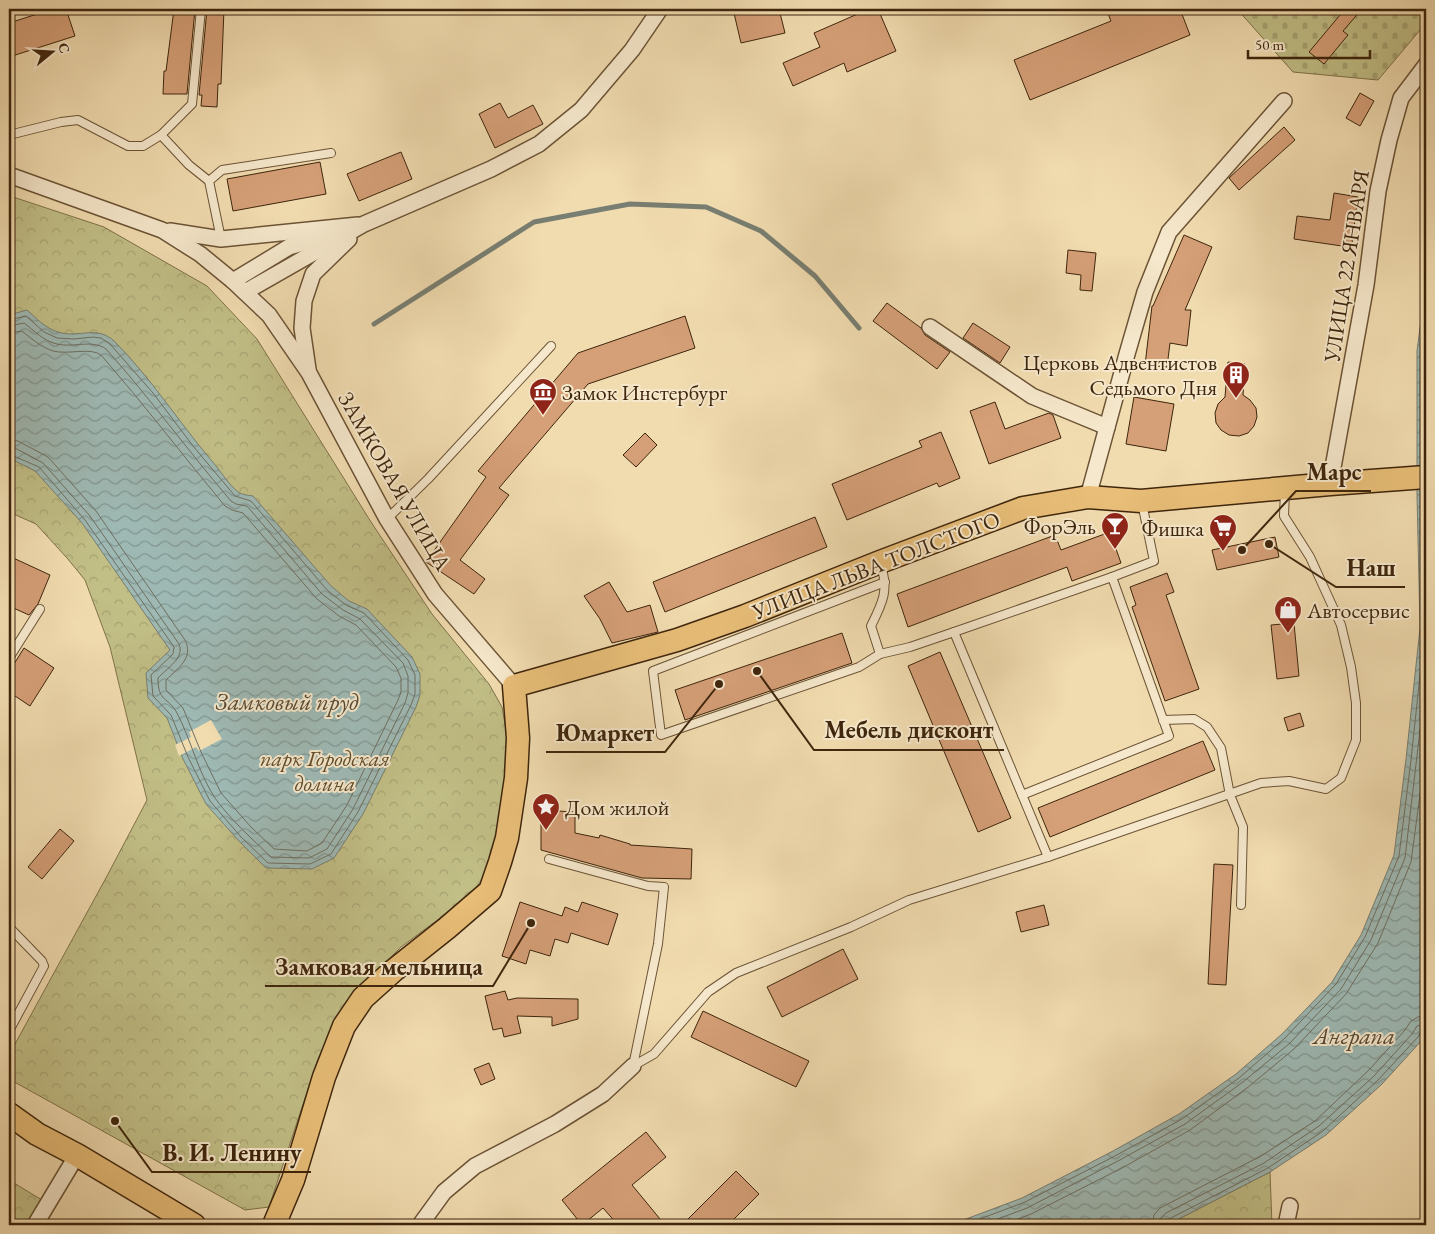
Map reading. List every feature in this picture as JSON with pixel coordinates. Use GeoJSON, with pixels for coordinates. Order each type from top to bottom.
{"type":"FeatureCollection","features":[{"type":"Feature","properties":{"kind":"main road","name":"УЛИЦА ЛЬВА ТОЛСТОГО"},"geometry":{"type":"LineString","coordinates":[[514,686],[677,640],[882,572],[1023,508],[1088,497],[1141,501],[1426,477]]}},
{"type":"Feature","properties":{"kind":"main road"},"geometry":{"type":"LineString","coordinates":[[274,1225],[293,1180],[324,1077],[344,1026],[363,998],[490,891],[507,838],[516,778],[518,738],[514,686]]}},
{"type":"Feature","properties":{"kind":"main road"},"geometry":{"type":"LineString","coordinates":[[9,1114],[37,1134],[77,1155],[194,1225]]}},
{"type":"Feature","properties":{"kind":"street"},"geometry":{"type":"LineString","coordinates":[[233,281],[289,247],[364,224],[492,169],[539,144],[581,110],[632,50],[660,9]]}},
{"type":"Feature","properties":{"kind":"street","name":"УЛИЦА 22 ЯНВАРЯ"},"geometry":{"type":"LineString","coordinates":[[1330,484],[1366,285],[1378,191],[1389,140],[1401,98],[1426,65]]}},
{"type":"Feature","properties":{"kind":"street"},"geometry":{"type":"LineString","coordinates":[[1088,497],[1145,292],[1169,232],[1284,101]]}},
{"type":"Feature","properties":{"kind":"street"},"geometry":{"type":"LineString","coordinates":[[9,175],[162,230],[221,239],[364,224]]}},
{"type":"Feature","properties":{"kind":"street"},"geometry":{"type":"LineString","coordinates":[[245,292],[364,224]]}},
{"type":"Feature","properties":{"kind":"street"},"geometry":{"type":"LineString","coordinates":[[309,373],[302,328],[304,301],[313,274],[364,224]]}},
{"type":"Feature","properties":{"kind":"street","name":"ЗАМКОВАЯ УЛИЦА"},"geometry":{"type":"LineString","coordinates":[[162,230],[200,254],[233,281],[269,315],[309,373],[387,519],[436,594],[514,686]]}},
{"type":"Feature","properties":{"kind":"street"},"geometry":{"type":"LineString","coordinates":[[930,327],[1032,396],[1107,427]]}},
{"type":"Feature","properties":{"kind":"street"},"geometry":{"type":"LineString","coordinates":[[420,1225],[444,1192],[475,1166],[555,1124],[602,1094],[633,1066]]}},
{"type":"Feature","properties":{"kind":"street"},"geometry":{"type":"LineString","coordinates":[[35,1225],[77,1155]]}},
{"type":"Feature","properties":{"kind":"street"},"geometry":{"type":"LineString","coordinates":[[1286,1225],[1290,1206]]}},
{"type":"Feature","properties":{"kind":"lane"},"geometry":{"type":"LineString","coordinates":[[9,135],[60,122],[78,120],[128,146],[143,146],[161,135],[192,104],[201,9]]}},
{"type":"Feature","properties":{"kind":"lane"},"geometry":{"type":"LineString","coordinates":[[161,135],[189,164],[209,181],[221,239]]}},
{"type":"Feature","properties":{"kind":"lane"},"geometry":{"type":"LineString","coordinates":[[209,181],[222,170],[331,153]]}},
{"type":"Feature","properties":{"kind":"lane"},"geometry":{"type":"LineString","coordinates":[[387,519],[428,478],[551,346]]}},
{"type":"Feature","properties":{"kind":"lane"},"geometry":{"type":"LineString","coordinates":[[633,1066],[654,1054],[708,992],[736,973],[851,927],[909,900],[1048,857],[1261,783],[1290,781],[1326,789],[1341,778],[1356,740],[1356,702],[1351,667],[1341,625],[1310,557],[1284,516],[1285,488]]}},
{"type":"Feature","properties":{"kind":"lane"},"geometry":{"type":"LineString","coordinates":[[880,654],[871,626],[886,592],[882,572],[653,671],[661,735],[859,667],[880,654],[910,647],[1154,561],[1141,501]]}},
{"type":"Feature","properties":{"kind":"lane"},"geometry":{"type":"LineString","coordinates":[[1022,796],[1169,736],[1112,577]]}},
{"type":"Feature","properties":{"kind":"lane"},"geometry":{"type":"LineString","coordinates":[[9,658],[40,609]]}},
{"type":"Feature","properties":{"kind":"lane"},"geometry":{"type":"LineString","coordinates":[[954,632],[1048,857]]}},
{"type":"Feature","properties":{"kind":"lane"},"geometry":{"type":"LineString","coordinates":[[1163,720],[1194,720],[1207,727],[1221,748],[1230,794],[1243,827],[1241,905]]}},
{"type":"Feature","properties":{"kind":"lane"},"geometry":{"type":"LineString","coordinates":[[549,859],[648,886],[664,887],[658,944],[633,1066]]}},
{"type":"Feature","properties":{"kind":"lane"},"geometry":{"type":"LineString","coordinates":[[9,927],[42,961],[44,966],[9,1031]]}},
{"type":"Feature","properties":{"kind":"green space"},"geometry":{"type":"Polygon","coordinates":[[[1237,9],[1426,9],[1426,23],[1378,80],[1293,72],[1237,9]]]}},
{"type":"Feature","properties":{"kind":"green space","name":"парк Городская долина"},"geometry":{"type":"Polygon","coordinates":[[[13,197],[104,227],[207,286],[257,339],[371,522],[432,614],[489,684],[502,707],[509,747],[500,832],[486,878],[455,907],[401,947],[347,1001],[318,1059],[269,1207],[245,1210],[9,1079],[9,1055],[147,800],[110,647],[85,580],[36,524],[9,512],[9,198],[13,197]]]}},
{"type":"Feature","properties":{"kind":"green space"},"geometry":{"type":"Polygon","coordinates":[[[1270,1172],[1272,1225],[1167,1225],[1270,1172]]]}},
{"type":"Feature","properties":{"kind":"green space"},"geometry":{"type":"Polygon","coordinates":[[[9,1180],[42,1200],[27,1225],[9,1225],[9,1180]]]}},
{"type":"Feature","properties":{"kind":"water","name":"Анграпа"},"geometry":{"type":"Polygon","coordinates":[[[1426,282],[1426,1027],[1422,1040],[1382,1084],[1326,1135],[1270,1172],[1167,1225],[950,1225],[1022,1198],[1113,1151],[1179,1114],[1236,1074],[1282,1034],[1332,982],[1361,935],[1394,855],[1420,628],[1417,494],[1417,351],[1426,282]]]}},
{"type":"Feature","properties":{"kind":"water","name":"Замковый пруд"},"geometry":{"type":"Polygon","coordinates":[[[27,310],[45,326],[58,332],[66,334],[101,334],[115,342],[152,385],[234,489],[240,493],[253,496],[331,586],[349,601],[367,609],[412,657],[420,674],[420,695],[416,707],[363,814],[334,858],[312,869],[266,868],[206,804],[183,759],[167,718],[148,698],[146,673],[170,650],[82,523],[35,471],[9,458],[9,315],[27,310]]]}},
{"type":"Feature","properties":{"kind":"pier"},"geometry":{"type":"Polygon","coordinates":[[[211,720],[222,739],[199,751],[196,747],[179,756],[175,745],[191,737],[189,732],[211,720]]]}},
{"type":"Feature","properties":{"kind":"building"},"geometry":{"type":"Polygon","coordinates":[[[53,9],[66,9],[75,36],[9,57],[9,23],[53,9]]]}},
{"type":"Feature","properties":{"kind":"building"},"geometry":{"type":"Polygon","coordinates":[[[174,9],[195,9],[187,94],[163,94],[164,71],[166,71],[174,9]]]}},
{"type":"Feature","properties":{"kind":"building"},"geometry":{"type":"Polygon","coordinates":[[[207,9],[224,9],[221,84],[218,84],[217,107],[201,106],[202,95],[199,95],[207,9]]]}},
{"type":"Feature","properties":{"kind":"building"},"geometry":{"type":"Polygon","coordinates":[[[733,9],[779,9],[785,33],[741,43],[733,9]]]}},
{"type":"Feature","properties":{"kind":"building"},"geometry":{"type":"Polygon","coordinates":[[[869,9],[878,9],[896,51],[847,72],[844,63],[793,86],[783,63],[820,47],[814,33],[869,9]]]}},
{"type":"Feature","properties":{"kind":"building"},"geometry":{"type":"Polygon","coordinates":[[[1106,9],[1180,9],[1190,35],[1030,100],[1014,60],[1111,21],[1106,9]]]}},
{"type":"Feature","properties":{"kind":"building"},"geometry":{"type":"Polygon","coordinates":[[[1345,9],[1362,9],[1343,31],[1348,35],[1324,64],[1309,52],[1345,9]]]}},
{"type":"Feature","properties":{"kind":"building"},"geometry":{"type":"Polygon","coordinates":[[[1360,93],[1374,101],[1360,126],[1346,118],[1360,93]]]}},
{"type":"Feature","properties":{"kind":"building"},"geometry":{"type":"Polygon","coordinates":[[[500,103],[508,118],[533,105],[543,124],[495,148],[479,114],[500,103]]]}},
{"type":"Feature","properties":{"kind":"building"},"geometry":{"type":"Polygon","coordinates":[[[1284,127],[1295,140],[1239,190],[1229,178],[1284,127]]]}},
{"type":"Feature","properties":{"kind":"building"},"geometry":{"type":"Polygon","coordinates":[[[401,152],[412,179],[359,201],[347,174],[401,152]]]}},
{"type":"Feature","properties":{"kind":"building"},"geometry":{"type":"Polygon","coordinates":[[[320,162],[326,194],[233,211],[227,179],[320,162]]]}},
{"type":"Feature","properties":{"kind":"building"},"geometry":{"type":"Polygon","coordinates":[[[1334,193],[1358,197],[1352,243],[1343,241],[1342,246],[1294,239],[1297,216],[1330,220],[1334,193]]]}},
{"type":"Feature","properties":{"kind":"building"},"geometry":{"type":"Polygon","coordinates":[[[1184,235],[1212,247],[1185,310],[1191,310],[1187,346],[1170,343],[1167,367],[1145,365],[1152,306],[1184,235]]]}},
{"type":"Feature","properties":{"kind":"building"},"geometry":{"type":"Polygon","coordinates":[[[1068,250],[1096,253],[1092,291],[1080,290],[1081,275],[1066,273],[1068,250]]]}},
{"type":"Feature","properties":{"kind":"building"},"geometry":{"type":"Polygon","coordinates":[[[887,303],[921,328],[925,335],[950,352],[937,369],[873,321],[887,303]]]}},
{"type":"Feature","properties":{"kind":"building"},"geometry":{"type":"Polygon","coordinates":[[[685,316],[695,348],[588,384],[499,488],[509,495],[460,560],[485,579],[474,594],[426,562],[486,477],[478,471],[578,353],[685,316]]]}},
{"type":"Feature","properties":{"kind":"building"},"geometry":{"type":"Polygon","coordinates":[[[973,323],[1010,347],[1000,363],[963,338],[973,323]]]}},
{"type":"Feature","properties":{"kind":"building","name":"Церковь Адвентистов Седьмого Дня"},"geometry":{"type":"Polygon","coordinates":[[[1228,362],[1245,364],[1243,395],[1256,408],[1257,417],[1254,426],[1248,433],[1239,436],[1229,435],[1221,430],[1216,423],[1215,413],[1218,404],[1225,397],[1228,362]]]}},
{"type":"Feature","properties":{"kind":"building"},"geometry":{"type":"Polygon","coordinates":[[[1134,397],[1174,404],[1166,451],[1126,444],[1134,397]]]}},
{"type":"Feature","properties":{"kind":"building"},"geometry":{"type":"Polygon","coordinates":[[[995,402],[1005,429],[1049,413],[1053,415],[1061,438],[989,464],[970,411],[995,402]]]}},
{"type":"Feature","properties":{"kind":"building"},"geometry":{"type":"Polygon","coordinates":[[[941,432],[960,478],[939,487],[937,483],[847,520],[832,484],[922,447],[919,441],[941,432]]]}},
{"type":"Feature","properties":{"kind":"building"},"geometry":{"type":"Polygon","coordinates":[[[645,433],[657,445],[636,467],[623,455],[645,433]]]}},
{"type":"Feature","properties":{"kind":"building"},"geometry":{"type":"Polygon","coordinates":[[[815,517],[827,547],[665,612],[653,582],[815,517]]]}},
{"type":"Feature","properties":{"kind":"building"},"geometry":{"type":"Polygon","coordinates":[[[1110,532],[1121,563],[1072,581],[1067,567],[908,627],[897,594],[1055,535],[1061,550],[1110,532]]]}},
{"type":"Feature","properties":{"kind":"building"},"geometry":{"type":"Polygon","coordinates":[[[1275,537],[1279,557],[1217,570],[1212,550],[1275,537]]]}},
{"type":"Feature","properties":{"kind":"building"},"geometry":{"type":"Polygon","coordinates":[[[9,556],[50,575],[38,604],[29,615],[9,606],[9,556]]]}},
{"type":"Feature","properties":{"kind":"building"},"geometry":{"type":"Polygon","coordinates":[[[1167,573],[1174,592],[1166,595],[1199,689],[1165,701],[1132,607],[1136,605],[1130,587],[1167,573]]]}},
{"type":"Feature","properties":{"kind":"building"},"geometry":{"type":"Polygon","coordinates":[[[609,582],[627,612],[650,605],[658,632],[612,643],[600,619],[584,596],[609,582]]]}},
{"type":"Feature","properties":{"kind":"building"},"geometry":{"type":"Polygon","coordinates":[[[1294,623],[1299,676],[1277,679],[1271,625],[1294,623]]]}},
{"type":"Feature","properties":{"kind":"building"},"geometry":{"type":"Polygon","coordinates":[[[842,633],[852,663],[685,720],[675,690],[842,633]]]}},
{"type":"Feature","properties":{"kind":"building"},"geometry":{"type":"Polygon","coordinates":[[[24,648],[54,668],[30,706],[9,692],[9,672],[24,648]]]}},
{"type":"Feature","properties":{"kind":"building"},"geometry":{"type":"Polygon","coordinates":[[[940,652],[1011,818],[978,832],[908,666],[940,652]]]}},
{"type":"Feature","properties":{"kind":"building"},"geometry":{"type":"Polygon","coordinates":[[[1300,713],[1304,726],[1288,731],[1284,718],[1300,713]]]}},
{"type":"Feature","properties":{"kind":"building"},"geometry":{"type":"Polygon","coordinates":[[[1203,741],[1215,770],[1050,837],[1038,808],[1203,741]]]}},
{"type":"Feature","properties":{"kind":"building"},"geometry":{"type":"Polygon","coordinates":[[[541,810],[575,812],[575,833],[599,838],[600,835],[630,845],[692,849],[691,879],[642,878],[541,850],[541,810]]]}},
{"type":"Feature","properties":{"kind":"building"},"geometry":{"type":"Polygon","coordinates":[[[60,829],[74,841],[42,879],[28,867],[60,829]]]}},
{"type":"Feature","properties":{"kind":"building"},"geometry":{"type":"Polygon","coordinates":[[[1214,864],[1233,865],[1226,985],[1208,984],[1214,864]]]}},
{"type":"Feature","properties":{"kind":"building"},"geometry":{"type":"Polygon","coordinates":[[[520,902],[562,916],[565,907],[578,912],[582,902],[618,914],[608,945],[571,933],[568,943],[555,939],[550,956],[530,950],[526,964],[502,956],[520,902]]]}},
{"type":"Feature","properties":{"kind":"building"},"geometry":{"type":"Polygon","coordinates":[[[1044,905],[1049,925],[1021,932],[1016,912],[1044,905]]]}},
{"type":"Feature","properties":{"kind":"building"},"geometry":{"type":"Polygon","coordinates":[[[843,949],[858,979],[782,1017],[767,987],[843,949]]]}},
{"type":"Feature","properties":{"kind":"building"},"geometry":{"type":"Polygon","coordinates":[[[505,991],[508,1000],[517,998],[578,999],[578,1019],[552,1026],[552,1017],[517,1016],[521,1033],[504,1037],[502,1028],[493,1030],[485,996],[505,991]]]}},
{"type":"Feature","properties":{"kind":"building"},"geometry":{"type":"Polygon","coordinates":[[[703,1011],[809,1061],[796,1087],[691,1037],[703,1011]]]}},
{"type":"Feature","properties":{"kind":"building"},"geometry":{"type":"Polygon","coordinates":[[[489,1063],[495,1079],[481,1085],[474,1069],[489,1063]]]}},
{"type":"Feature","properties":{"kind":"building"},"geometry":{"type":"Polygon","coordinates":[[[646,1132],[666,1157],[632,1185],[665,1225],[618,1225],[603,1208],[582,1225],[562,1200],[646,1132]]]}},
{"type":"Feature","properties":{"kind":"building"},"geometry":{"type":"Polygon","coordinates":[[[736,1171],[759,1194],[728,1225],[682,1225],[736,1171]]]}},
{"type":"Feature","properties":{"kind":"waterway"},"geometry":{"type":"LineString","coordinates":[[374,324],[534,222],[630,204],[706,207],[761,231],[815,276],[859,328]]}},
{"type":"Feature","properties":{"kind":"place","name":"Церковь Адвентистов Седьмого Дня"},"geometry":{"type":"Point","coordinates":[1236,399]}},
{"type":"Feature","properties":{"kind":"place","name":"Замок Инстербург"},"geometry":{"type":"Point","coordinates":[543,416]}},
{"type":"Feature","properties":{"kind":"place","name":"Наш"},"geometry":{"type":"Point","coordinates":[1269,544]}},
{"type":"Feature","properties":{"kind":"place","name":"ФорЭль"},"geometry":{"type":"Point","coordinates":[1115,550]}},
{"type":"Feature","properties":{"kind":"place","name":"Марс"},"geometry":{"type":"Point","coordinates":[1242,550]}},
{"type":"Feature","properties":{"kind":"place","name":"Фишка"},"geometry":{"type":"Point","coordinates":[1223,552]}},
{"type":"Feature","properties":{"kind":"place","name":"Автосервис"},"geometry":{"type":"Point","coordinates":[1288,634]}},
{"type":"Feature","properties":{"kind":"place","name":"Мебель дисконт"},"geometry":{"type":"Point","coordinates":[757,671]}},
{"type":"Feature","properties":{"kind":"place","name":"Юмаркет"},"geometry":{"type":"Point","coordinates":[719,684]}},
{"type":"Feature","properties":{"kind":"place","name":"Дом жилой"},"geometry":{"type":"Point","coordinates":[546,831]}},
{"type":"Feature","properties":{"kind":"place","name":"Замковая мельница"},"geometry":{"type":"Point","coordinates":[531,923]}},
{"type":"Feature","properties":{"kind":"place","name":"В. И. Ленину"},"geometry":{"type":"Point","coordinates":[115,1121]}}]}
